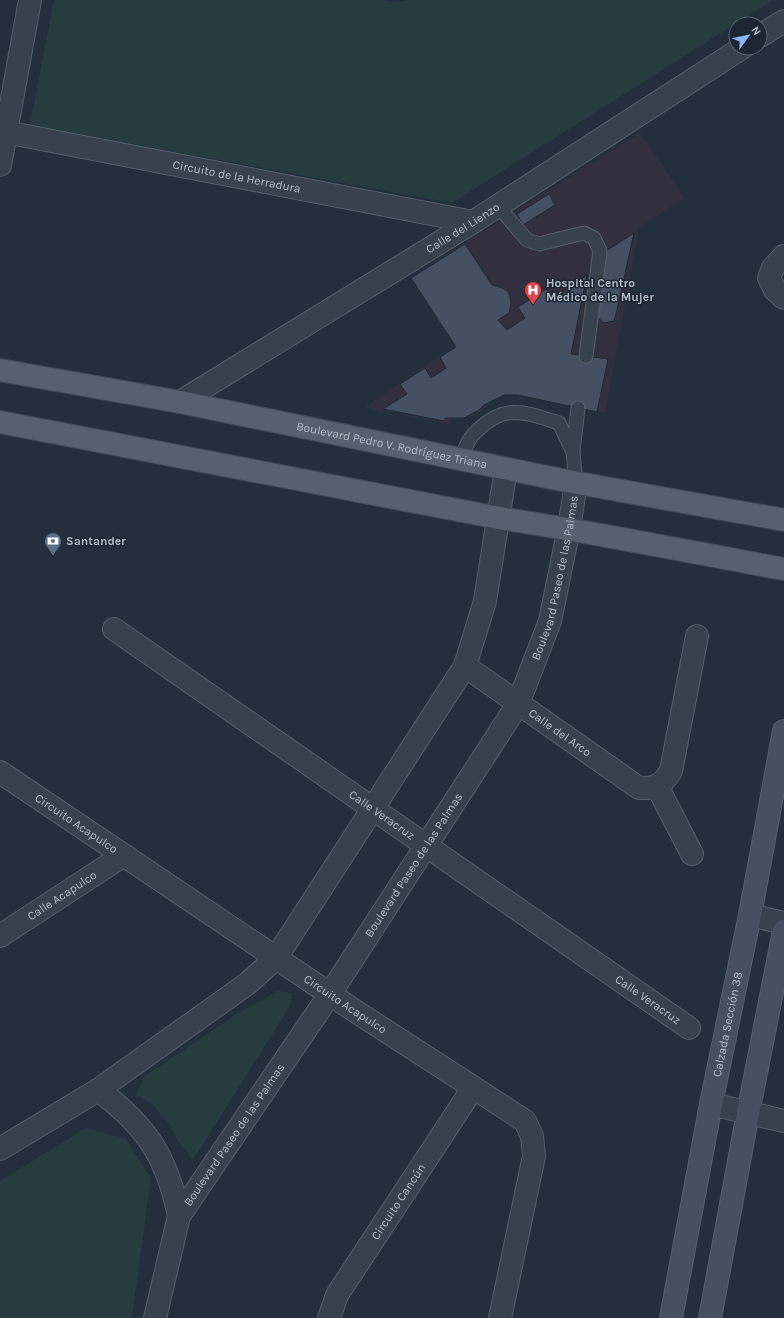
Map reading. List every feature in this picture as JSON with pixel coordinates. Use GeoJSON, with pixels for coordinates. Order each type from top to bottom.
{"type":"FeatureCollection","features":[{"type":"Feature","properties":{"kind":"main road","name":"Boulevard Pedro V. Rodríguez Triana"},"geometry":{"type":"LineString","coordinates":[[0,370],[180,402],[576,483],[784,520]]}},
{"type":"Feature","properties":{"kind":"main road"},"geometry":{"type":"LineString","coordinates":[[0,422],[499,518],[569,528],[784,569]]}},
{"type":"Feature","properties":{"kind":"street"},"geometry":{"type":"LineString","coordinates":[[0,165],[3,132],[30,0]]}},
{"type":"Feature","properties":{"kind":"street"},"geometry":{"type":"LineString","coordinates":[[768,31],[784,21]]}},
{"type":"Feature","properties":{"kind":"street","name":"Calle del Lienzo"},"geometry":{"type":"LineString","coordinates":[[180,402],[473,222],[730,56]]}},
{"type":"Feature","properties":{"kind":"street","name":"Circuito de la Herradura"},"geometry":{"type":"LineString","coordinates":[[3,132],[473,222]]}},
{"type":"Feature","properties":{"kind":"street"},"geometry":{"type":"LineString","coordinates":[[784,256],[773,268],[769,278],[775,290],[784,298]]}},
{"type":"Feature","properties":{"kind":"street"},"geometry":{"type":"LineString","coordinates":[[0,1149],[98,1090],[248,984],[276,958],[465,666],[485,601],[506,469]]}},
{"type":"Feature","properties":{"kind":"street","name":"Boulevard Paseo de las Palmas"},"geometry":{"type":"LineString","coordinates":[[179,1216],[330,994],[425,845],[518,704],[550,621],[569,528],[576,483]]}},
{"type":"Feature","properties":{"kind":"street","name":"Calle Veracruz"},"geometry":{"type":"LineString","coordinates":[[114,629],[689,1028]]}},
{"type":"Feature","properties":{"kind":"street"},"geometry":{"type":"LineString","coordinates":[[692,854],[657,786],[665,780],[671,771],[697,636]]}},
{"type":"Feature","properties":{"kind":"street","name":"Calle del Arco"},"geometry":{"type":"LineString","coordinates":[[465,666],[639,788],[657,786]]}},
{"type":"Feature","properties":{"kind":"street","name":"Calzada Sección 38"},"geometry":{"type":"LineString","coordinates":[[671,1318],[711,1104],[750,915],[784,731]]}},
{"type":"Feature","properties":{"kind":"street","name":"Circuito Acapulco"},"geometry":{"type":"LineString","coordinates":[[0,772],[330,994],[525,1121],[532,1136],[534,1156],[500,1318]]}},
{"type":"Feature","properties":{"kind":"street","name":"Calle Acapulco"},"geometry":{"type":"LineString","coordinates":[[0,936],[124,855]]}},
{"type":"Feature","properties":{"kind":"street"},"geometry":{"type":"LineString","coordinates":[[750,915],[784,923]]}},
{"type":"Feature","properties":{"kind":"street"},"geometry":{"type":"LineString","coordinates":[[710,1318],[784,931]]}},
{"type":"Feature","properties":{"kind":"street","name":"Circuito Cancún"},"geometry":{"type":"LineString","coordinates":[[329,1318],[337,1295],[473,1088]]}},
{"type":"Feature","properties":{"kind":"street"},"geometry":{"type":"LineString","coordinates":[[98,1090],[119,1105],[152,1144],[165,1167],[174,1191],[179,1216],[155,1318]]}},
{"type":"Feature","properties":{"kind":"street"},"geometry":{"type":"LineString","coordinates":[[711,1104],[784,1121]]}},
{"type":"Feature","properties":{"kind":"lane"},"geometry":{"type":"LineString","coordinates":[[498,206],[527,240],[540,244],[584,233],[594,238],[600,251],[586,356]]}},
{"type":"Feature","properties":{"kind":"lane"},"geometry":{"type":"LineString","coordinates":[[576,483],[572,452],[578,408]]}},
{"type":"Feature","properties":{"kind":"lane"},"geometry":{"type":"LineString","coordinates":[[460,460],[472,435],[496,416],[513,412],[536,416],[559,423],[572,452]]}},
{"type":"Feature","properties":{"kind":"shaded area","name":"Hospital Centro Médico de la Mujer"},"geometry":{"type":"Polygon","coordinates":[[[640,133],[685,198],[639,228],[605,413],[570,407],[523,396],[509,396],[494,399],[483,410],[471,416],[454,413],[449,424],[365,407],[463,340],[419,271],[640,133]]]}},
{"type":"Feature","properties":{"kind":"green space"},"geometry":{"type":"Polygon","coordinates":[[[54,0],[385,0],[394,2],[408,0],[773,0],[748,16],[728,16],[728,28],[452,203],[30,125],[54,0]]]}},
{"type":"Feature","properties":{"kind":"green space"},"geometry":{"type":"Polygon","coordinates":[[[278,991],[292,993],[290,1006],[193,1160],[178,1141],[169,1123],[152,1104],[136,1094],[144,1077],[235,1015],[278,991]]]}},
{"type":"Feature","properties":{"kind":"green space"},"geometry":{"type":"Polygon","coordinates":[[[86,1128],[126,1139],[151,1178],[132,1318],[0,1318],[0,1181],[86,1128]]]}},
{"type":"Feature","properties":{"kind":"building"},"geometry":{"type":"Polygon","coordinates":[[[549,194],[555,205],[523,225],[517,214],[549,194]]]}},
{"type":"Feature","properties":{"kind":"building"},"geometry":{"type":"Polygon","coordinates":[[[634,233],[614,321],[604,323],[598,318],[598,306],[606,251],[634,233]]]}},
{"type":"Feature","properties":{"kind":"building"},"geometry":{"type":"Polygon","coordinates":[[[465,244],[492,285],[503,288],[508,292],[511,304],[509,313],[498,320],[507,330],[525,318],[518,307],[546,289],[555,299],[587,275],[571,354],[608,359],[597,412],[518,395],[504,395],[484,405],[479,410],[464,418],[445,418],[444,421],[383,409],[407,394],[400,384],[425,368],[431,378],[446,368],[440,357],[456,347],[411,278],[465,244]]]}},
{"type":"Feature","properties":{"kind":"place","name":"Hospital Centro Médico de la Mujer"},"geometry":{"type":"Point","coordinates":[533,305]}},
{"type":"Feature","properties":{"kind":"place","name":"Santander"},"geometry":{"type":"Point","coordinates":[53,556]}}]}
